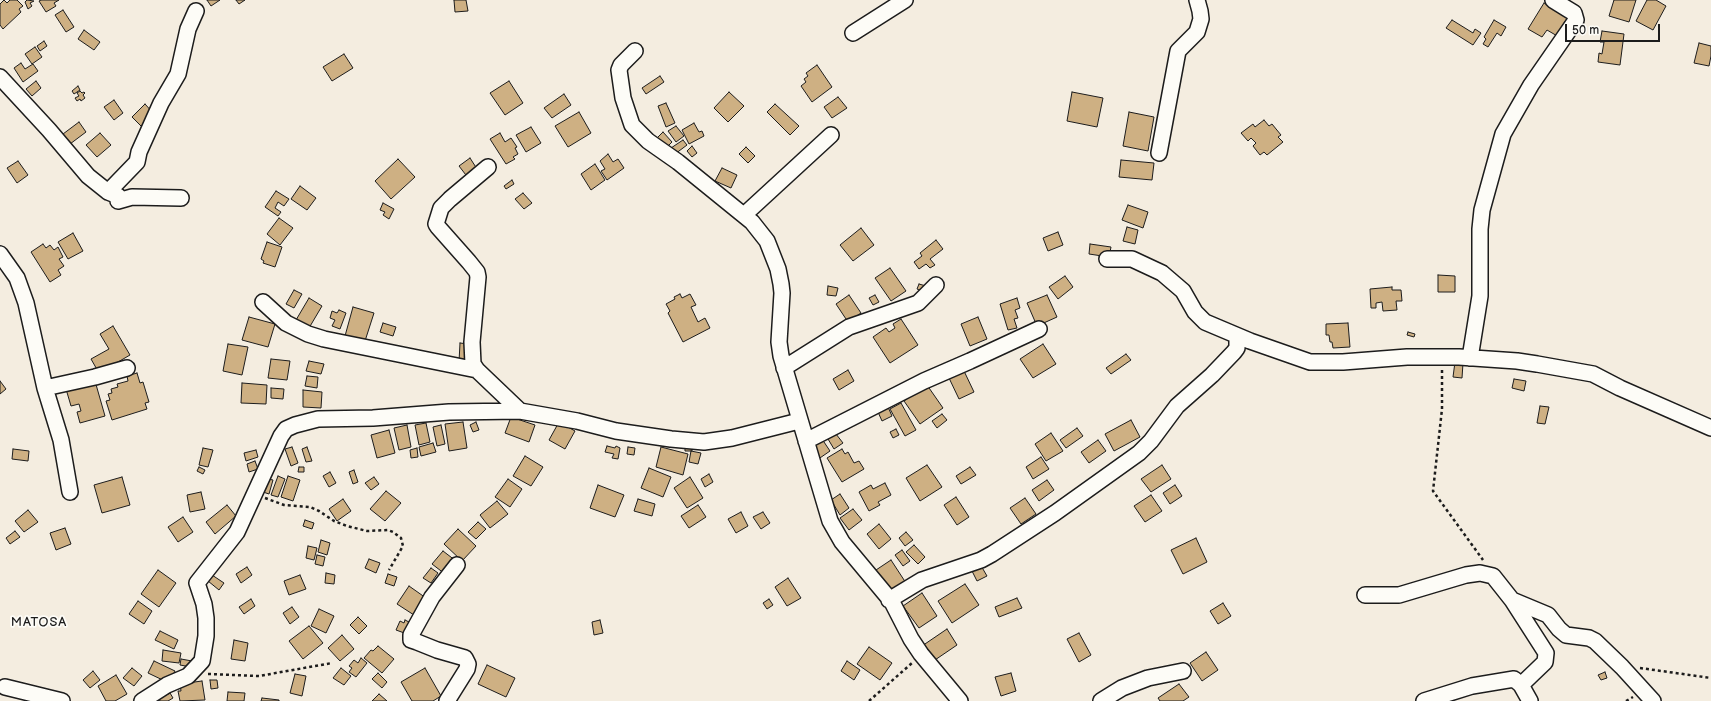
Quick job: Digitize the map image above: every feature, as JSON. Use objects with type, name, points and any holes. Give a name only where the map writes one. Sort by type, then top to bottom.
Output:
[{"type":"street","points":[[853,33],[905,0]]},
{"type":"street","points":[[1159,153],[1178,52],[1197,32],[1201,19],[1197,0]]},
{"type":"street","points":[[1470,358],[1480,296],[1480,229],[1482,210],[1503,134],[1531,85],[1576,20],[1574,13],[1553,0]]},
{"type":"street","points":[[108,192],[137,162],[139,152],[161,103],[178,74],[188,29],[196,10]]},
{"type":"street","points":[[635,51],[621,65],[619,70],[623,98],[634,127],[648,140],[744,215],[757,227],[767,241],[778,269],[782,293],[779,342],[784,368],[827,512],[835,530],[842,542],[889,600],[910,639],[960,701]]},
{"type":"street","points":[[0,77],[49,130],[88,176],[108,192],[118,196],[118,201],[132,198],[181,198]]},
{"type":"street","points":[[744,215],[831,135]]},
{"type":"street","points":[[488,167],[441,208],[436,224],[477,272],[478,277],[472,342],[473,364],[477,370],[520,411]]},
{"type":"street","points":[[0,254],[16,278],[26,303],[45,388],[61,440],[70,492]]},
{"type":"street","points":[[1107,259],[1132,259],[1162,272],[1183,291],[1195,312],[1203,320],[1237,336],[1310,362],[1407,357],[1443,357],[1517,361],[1593,374],[1620,388],[1711,428]]},
{"type":"street","points":[[784,368],[849,327],[918,303],[936,285]]},
{"type":"street","points":[[263,302],[286,323],[308,334],[324,339],[477,370]]},
{"type":"street","points":[[806,441],[924,381],[1039,329]]},
{"type":"street","points":[[889,600],[926,578],[981,560],[992,554],[1055,513],[1139,453],[1151,441],[1177,406],[1212,375],[1236,349],[1237,336]]},
{"type":"street","points":[[45,388],[127,368]]},
{"type":"street","points":[[142,701],[167,685],[191,673],[202,661],[206,636],[205,611],[198,583],[237,532],[283,432],[299,423],[318,420],[373,418],[449,412],[520,411],[576,421],[616,431],[695,442],[732,438],[799,421]]},
{"type":"street","points":[[447,701],[467,669],[468,664],[465,658],[437,650],[411,640],[411,635],[432,597],[457,566]]},
{"type":"street","points":[[1364,595],[1399,595],[1466,575],[1480,573],[1486,573],[1496,578],[1541,643],[1546,657],[1545,662],[1521,685]]},
{"type":"street","points":[[1512,600],[1548,615],[1566,635],[1589,638],[1595,641],[1654,701]]},
{"type":"street","points":[[1102,701],[1122,688],[1148,678],[1183,671]]},
{"type":"street","points":[[1424,701],[1472,686],[1508,679],[1514,679],[1521,685],[1530,701]]},
{"type":"street","points":[[5,688],[62,701]]},
{"type":"path","points":[[1443,357],[1442,409],[1433,491],[1484,561]]},
{"type":"path","points":[[254,494],[284,505],[310,507],[319,510],[334,521],[347,526],[367,531],[388,530],[393,532],[402,538],[403,546],[389,570]]},
{"type":"path","points":[[869,701],[921,654]]},
{"type":"path","points":[[191,673],[259,676],[332,663]]},
{"type":"path","points":[[1622,667],[1647,668],[1711,678]]},
{"type":"building","points":[[4,0],[7,3],[10,0],[17,0],[23,6],[19,9],[21,12],[3,29],[0,25],[0,4]]},
{"type":"building","points":[[27,0],[34,1],[30,3],[32,6],[28,9],[25,2]]},
{"type":"building","points":[[59,0],[54,3],[56,6],[46,12],[39,1]]},
{"type":"building","points":[[207,0],[220,0],[211,6]]},
{"type":"building","points":[[236,0],[245,0],[239,4]]},
{"type":"building","points":[[454,0],[466,0],[468,11],[455,12]]},
{"type":"building","points":[[1614,0],[1636,0],[1629,22],[1609,16]]},
{"type":"building","points":[[1647,0],[1656,0],[1666,6],[1653,30],[1636,21]]},
{"type":"building","points":[[1544,3],[1568,17],[1564,23],[1567,25],[1559,37],[1547,30],[1542,37],[1528,29]]},
{"type":"building","points":[[63,10],[74,27],[66,32],[55,15]]},
{"type":"building","points":[[1452,20],[1473,33],[1475,29],[1481,33],[1473,45],[1446,28]]},
{"type":"building","points":[[1494,20],[1506,27],[1501,36],[1497,33],[1488,47],[1483,44],[1486,39],[1484,37]]},
{"type":"building","points":[[84,30],[100,42],[94,50],[78,39]]},
{"type":"building","points":[[1602,31],[1624,34],[1620,65],[1598,62],[1599,53],[1602,54],[1604,42],[1600,42]]},
{"type":"building","points":[[44,41],[47,46],[40,51],[37,46]]},
{"type":"building","points":[[1699,43],[1711,46],[1709,66],[1694,63]]},
{"type":"building","points":[[35,47],[42,57],[32,64],[25,54]]},
{"type":"building","points":[[344,54],[353,68],[332,81],[323,67]]},
{"type":"building","points":[[21,63],[25,69],[33,64],[38,71],[23,82],[14,68]]},
{"type":"building","points":[[817,65],[832,87],[812,102],[801,86],[806,82],[804,79],[808,76],[806,73]]},
{"type":"building","points":[[660,76],[664,82],[646,94],[642,88]]},
{"type":"building","points":[[36,81],[41,88],[32,96],[26,89]]},
{"type":"building","points":[[509,81],[523,103],[505,115],[490,93]]},
{"type":"building","points":[[78,86],[80,90],[74,94],[72,91]]},
{"type":"building","points":[[80,91],[85,93],[83,95],[85,98],[81,101],[80,99],[77,101],[75,98],[79,96],[77,93]]},
{"type":"building","points":[[729,92],[744,106],[728,122],[714,108]]},
{"type":"building","points":[[1072,92],[1103,98],[1097,127],[1067,121]]},
{"type":"building","points":[[564,94],[571,105],[552,118],[544,108]]},
{"type":"building","points":[[838,97],[847,108],[832,118],[824,107]]},
{"type":"building","points":[[114,100],[123,113],[114,120],[104,107]]},
{"type":"building","points":[[666,103],[675,123],[666,127],[658,106]]},
{"type":"building","points":[[145,104],[154,114],[141,126],[132,117]]},
{"type":"building","points":[[775,104],[799,126],[790,135],[767,112]]},
{"type":"building","points":[[579,112],[591,133],[568,147],[555,126]]},
{"type":"building","points":[[1129,112],[1154,117],[1148,151],[1123,146]]},
{"type":"building","points":[[1264,120],[1269,126],[1272,124],[1281,135],[1278,137],[1283,142],[1267,155],[1264,152],[1260,155],[1253,146],[1256,143],[1251,138],[1248,141],[1241,133],[1253,124],[1255,127]]},
{"type":"building","points":[[79,122],[86,132],[70,144],[63,134]]},
{"type":"building","points":[[694,123],[699,132],[702,131],[704,136],[689,144],[682,130]]},
{"type":"building","points":[[676,126],[684,136],[676,142],[668,131]]},
{"type":"building","points":[[531,127],[541,143],[526,152],[516,135]]},
{"type":"building","points":[[663,132],[672,142],[666,148],[656,139]]},
{"type":"building","points":[[100,133],[111,145],[97,157],[86,145]]},
{"type":"building","points":[[500,133],[505,142],[511,138],[517,147],[515,148],[518,154],[513,157],[515,159],[506,164],[490,139]]},
{"type":"building","points":[[683,140],[687,145],[675,154],[671,148]]},
{"type":"building","points":[[692,146],[697,153],[692,157],[687,151]]},
{"type":"building","points":[[746,147],[755,156],[748,163],[739,154]]},
{"type":"building","points":[[608,154],[613,162],[618,159],[624,168],[607,180],[601,171],[605,169],[600,161]]},
{"type":"building","points":[[470,158],[479,172],[469,179],[459,166]]},
{"type":"building","points":[[398,159],[415,177],[391,199],[375,181]]},
{"type":"building","points":[[1121,160],[1154,163],[1152,180],[1119,177]]},
{"type":"building","points":[[18,161],[28,175],[17,183],[7,168]]},
{"type":"building","points":[[595,164],[605,180],[591,190],[581,174]]},
{"type":"building","points":[[722,168],[737,175],[731,188],[715,181]]},
{"type":"building","points":[[512,180],[514,184],[506,189],[504,186]]},
{"type":"building","points":[[300,186],[316,198],[307,210],[291,199]]},
{"type":"building","points":[[276,191],[289,199],[284,206],[278,202],[275,208],[281,212],[278,216],[265,207]]},
{"type":"building","points":[[523,193],[532,203],[524,209],[515,199]]},
{"type":"building","points":[[383,203],[394,209],[389,219],[383,215],[385,212],[380,210]]},
{"type":"building","points":[[1128,205],[1148,212],[1143,228],[1122,220]]},
{"type":"building","points":[[279,218],[293,228],[280,245],[267,234]]},
{"type":"building","points":[[1127,227],[1138,230],[1135,244],[1123,241]]},
{"type":"building","points":[[861,228],[874,245],[853,261],[840,245]]},
{"type":"building","points":[[1058,232],[1063,245],[1048,251],[1043,238]]},
{"type":"building","points":[[73,233],[83,251],[68,259],[58,242]]},
{"type":"building","points":[[936,240],[943,249],[930,259],[935,265],[930,268],[926,264],[919,269],[914,262],[922,256],[920,253]]},
{"type":"building","points":[[267,242],[282,247],[275,267],[263,263],[264,261],[261,259]]},
{"type":"building","points":[[43,244],[46,248],[50,245],[54,250],[58,247],[63,257],[59,259],[64,266],[58,270],[61,275],[50,282],[31,252]]},
{"type":"building","points":[[1090,244],[1111,247],[1109,257],[1089,254]]},
{"type":"building","points":[[890,268],[906,291],[891,301],[875,278]]},
{"type":"building","points":[[1438,275],[1455,276],[1455,292],[1438,292]]},
{"type":"building","points":[[1065,276],[1073,287],[1058,299],[1049,287]]},
{"type":"building","points":[[919,284],[926,286],[924,292],[917,289]]},
{"type":"building","points":[[828,286],[838,288],[836,296],[827,295]]},
{"type":"building","points":[[1392,287],[1392,290],[1401,290],[1402,301],[1396,301],[1397,310],[1383,311],[1382,302],[1376,303],[1376,308],[1371,308],[1370,289]]},
{"type":"building","points":[[294,290],[302,294],[294,308],[286,304]]},
{"type":"building","points":[[680,294],[682,298],[690,294],[696,305],[691,307],[698,322],[705,318],[710,328],[683,342],[668,313],[670,311],[666,304]]},
{"type":"building","points":[[849,295],[861,313],[848,322],[836,304]]},
{"type":"building","points":[[875,295],[879,302],[873,305],[869,298]]},
{"type":"building","points":[[1047,295],[1057,317],[1037,326],[1027,303]]},
{"type":"building","points":[[309,298],[322,306],[309,328],[296,320]]},
{"type":"building","points":[[1017,298],[1020,308],[1015,310],[1018,318],[1014,319],[1017,328],[1008,330],[1000,304]]},
{"type":"building","points":[[353,307],[374,313],[365,341],[345,336]]},
{"type":"building","points":[[339,310],[346,313],[340,329],[332,326],[335,320],[330,318],[332,311],[337,313]]},
{"type":"building","points":[[249,317],[275,324],[268,347],[242,340]]},
{"type":"building","points":[[978,317],[987,339],[970,346],[961,324]]},
{"type":"building","points":[[901,319],[918,345],[890,363],[873,337],[886,328],[889,332],[895,328],[893,324]]},
{"type":"building","points":[[383,323],[396,327],[393,336],[380,332]]},
{"type":"building","points":[[1348,323],[1350,347],[1333,348],[1329,335],[1326,335],[1326,324]]},
{"type":"building","points":[[113,326],[130,355],[99,373],[91,359],[109,349],[100,334]]},
{"type":"building","points":[[1408,332],[1415,334],[1414,337],[1407,335]]},
{"type":"building","points":[[460,343],[468,344],[466,363],[459,362]]},
{"type":"building","points":[[228,344],[248,347],[242,375],[223,371]]},
{"type":"building","points":[[1043,344],[1056,364],[1033,378],[1020,359]]},
{"type":"building","points":[[1126,354],[1131,360],[1111,374],[1106,368]]},
{"type":"building","points":[[271,359],[290,361],[287,380],[268,378]]},
{"type":"building","points":[[309,361],[324,364],[321,374],[306,371]]},
{"type":"building","points":[[1455,362],[1463,363],[1462,378],[1453,377]]},
{"type":"building","points":[[848,370],[854,381],[839,390],[833,379]]},
{"type":"building","points":[[964,371],[974,392],[959,399],[949,378]]},
{"type":"building","points":[[137,373],[140,383],[143,382],[149,402],[145,403],[147,409],[112,420],[106,401],[110,400],[108,394],[112,393],[111,389],[118,387],[117,384],[128,381],[127,376]]},
{"type":"building","points":[[307,376],[318,377],[317,388],[305,386]]},
{"type":"building","points":[[1514,379],[1526,381],[1524,391],[1512,388]]},
{"type":"building","points":[[0,381],[6,389],[0,394]]},
{"type":"building","points":[[95,381],[105,416],[80,423],[77,412],[81,411],[79,404],[71,406],[66,389]]},
{"type":"building","points":[[242,383],[267,385],[266,404],[241,403]]},
{"type":"building","points":[[927,385],[943,408],[920,424],[904,401]]},
{"type":"building","points":[[271,388],[284,389],[283,399],[271,398]]},
{"type":"building","points":[[303,390],[322,392],[321,408],[303,407]]},
{"type":"building","points":[[901,403],[916,430],[905,436],[890,409]]},
{"type":"building","points":[[1540,406],[1549,407],[1545,424],[1537,423]]},
{"type":"building","points":[[888,407],[892,416],[882,421],[878,412]]},
{"type":"building","points":[[942,414],[947,420],[937,428],[932,421]]},
{"type":"building","points":[[511,417],[535,425],[529,442],[505,433]]},
{"type":"building","points":[[1131,420],[1140,437],[1114,451],[1105,434]]},
{"type":"building","points":[[463,422],[467,448],[449,451],[445,424]]},
{"type":"building","points":[[476,422],[479,430],[473,432],[470,425]]},
{"type":"building","points":[[559,422],[575,431],[565,449],[549,440]]},
{"type":"building","points":[[426,423],[430,442],[419,445],[415,425]]},
{"type":"building","points":[[407,425],[411,447],[399,450],[394,428]]},
{"type":"building","points":[[441,425],[445,444],[437,446],[433,427]]},
{"type":"building","points":[[1077,428],[1083,436],[1066,448],[1060,440]]},
{"type":"building","points":[[896,429],[899,435],[893,438],[890,432]]},
{"type":"building","points":[[389,430],[395,453],[377,458],[371,435]]},
{"type":"building","points":[[1051,433],[1063,451],[1046,461],[1035,444]]},
{"type":"building","points":[[836,434],[843,443],[834,449],[828,439]]},
{"type":"building","points":[[822,439],[830,451],[817,460],[809,448]]},
{"type":"building","points":[[1098,440],[1106,451],[1089,463],[1081,452]]},
{"type":"building","points":[[433,443],[436,452],[421,456],[419,447]]},
{"type":"building","points":[[607,446],[615,448],[616,446],[620,448],[618,459],[612,458],[614,454],[605,452]]},
{"type":"building","points":[[292,447],[298,463],[291,466],[285,449]]},
{"type":"building","points":[[307,447],[312,461],[306,462],[302,449]]},
{"type":"building","points":[[628,447],[635,448],[634,455],[627,454]]},
{"type":"building","points":[[661,447],[688,454],[683,475],[656,467]]},
{"type":"building","points":[[203,448],[213,450],[208,467],[199,465]]},
{"type":"building","points":[[417,448],[418,457],[411,458],[410,450]]},
{"type":"building","points":[[685,448],[692,448],[692,451],[685,451]]},
{"type":"building","points":[[13,449],[29,451],[28,461],[12,459]]},
{"type":"building","points":[[842,449],[845,454],[848,452],[854,463],[859,461],[864,469],[842,482],[827,458]]},
{"type":"building","points":[[256,450],[258,457],[246,461],[244,453]]},
{"type":"building","points":[[691,451],[701,453],[698,464],[689,462]]},
{"type":"building","points":[[525,456],[543,467],[531,486],[513,476]]},
{"type":"building","points":[[1041,457],[1049,469],[1033,479],[1026,467]]},
{"type":"building","points":[[255,461],[258,469],[249,472],[247,464]]},
{"type":"building","points":[[927,465],[942,487],[920,501],[906,478]]},
{"type":"building","points":[[1162,465],[1171,479],[1151,492],[1141,479]]},
{"type":"building","points":[[199,467],[205,470],[203,474],[197,471]]},
{"type":"building","points":[[299,467],[304,467],[304,472],[298,472]]},
{"type":"building","points":[[970,467],[976,475],[961,484],[956,476]]},
{"type":"building","points":[[649,468],[671,477],[663,497],[641,488]]},
{"type":"building","points":[[354,470],[358,482],[353,484],[349,472]]},
{"type":"building","points":[[330,472],[336,483],[329,487],[323,476]]},
{"type":"building","points":[[709,474],[713,482],[705,487],[701,479]]},
{"type":"building","points":[[278,476],[285,479],[278,497],[271,495]]},
{"type":"building","points":[[288,476],[300,480],[293,501],[281,497]]},
{"type":"building","points":[[122,477],[130,505],[102,513],[94,485]]},
{"type":"building","points":[[374,477],[379,484],[371,490],[365,483]]},
{"type":"building","points":[[690,477],[703,498],[687,508],[674,488]]},
{"type":"building","points":[[264,478],[273,480],[269,494],[260,491]]},
{"type":"building","points":[[508,479],[522,489],[510,507],[495,497]]},
{"type":"building","points":[[1047,480],[1054,490],[1039,501],[1032,490]]},
{"type":"building","points":[[885,483],[891,495],[878,502],[880,505],[869,511],[859,492],[871,485],[873,489]]},
{"type":"building","points":[[598,485],[624,495],[615,517],[590,508]]},
{"type":"building","points":[[1175,485],[1182,496],[1170,504],[1163,493]]},
{"type":"building","points":[[386,491],[401,503],[385,521],[370,509]]},
{"type":"building","points":[[201,492],[205,509],[190,512],[187,495]]},
{"type":"building","points":[[840,494],[849,508],[840,515],[831,500]]},
{"type":"building","points":[[1151,495],[1162,511],[1145,522],[1134,506]]},
{"type":"building","points":[[956,497],[969,517],[957,525],[944,505]]},
{"type":"building","points":[[1025,498],[1036,514],[1021,524],[1010,508]]},
{"type":"building","points":[[343,499],[351,511],[337,521],[329,509]]},
{"type":"building","points":[[638,499],[655,504],[652,516],[634,511]]},
{"type":"building","points":[[497,501],[508,514],[490,528],[480,515]]},
{"type":"building","points":[[227,505],[236,516],[215,534],[206,522]]},
{"type":"building","points":[[698,505],[706,517],[689,528],[681,516]]},
{"type":"building","points":[[853,509],[862,520],[849,530],[840,518]]},
{"type":"building","points":[[28,510],[38,522],[24,532],[15,521]]},
{"type":"building","points":[[741,512],[748,526],[736,533],[728,519]]},
{"type":"building","points":[[763,512],[770,523],[761,529],[753,517]]},
{"type":"building","points":[[183,517],[193,532],[178,542],[168,527]]},
{"type":"building","points":[[305,520],[314,523],[312,529],[303,526]]},
{"type":"building","points":[[478,522],[486,529],[476,539],[468,532]]},
{"type":"building","points":[[879,524],[891,539],[879,549],[867,534]]},
{"type":"building","points":[[65,528],[71,544],[56,550],[50,533]]},
{"type":"building","points":[[458,529],[476,546],[462,561],[444,544]]},
{"type":"building","points":[[15,531],[20,537],[10,544],[6,538]]},
{"type":"building","points":[[906,532],[913,540],[905,546],[899,538]]},
{"type":"building","points":[[1196,538],[1207,562],[1183,574],[1171,550]]},
{"type":"building","points":[[321,540],[330,543],[327,555],[318,552]]},
{"type":"building","points":[[914,545],[925,557],[918,564],[906,552]]},
{"type":"building","points":[[308,546],[317,548],[314,560],[306,558]]},
{"type":"building","points":[[902,550],[910,561],[903,566],[895,555]]},
{"type":"building","points":[[443,551],[456,561],[445,574],[432,564]]},
{"type":"building","points":[[317,555],[325,557],[323,566],[315,564]]},
{"type":"building","points":[[369,559],[380,563],[376,573],[365,568]]},
{"type":"building","points":[[891,560],[906,583],[888,595],[873,572]]},
{"type":"building","points":[[980,564],[987,576],[977,581],[971,569]]},
{"type":"building","points":[[247,567],[252,575],[241,583],[236,574]]},
{"type":"building","points":[[431,568],[438,573],[431,583],[423,578]]},
{"type":"building","points":[[158,570],[176,583],[159,607],[141,594]]},
{"type":"building","points":[[326,573],[335,575],[334,584],[325,583]]},
{"type":"building","points":[[388,574],[397,577],[394,586],[385,583]]},
{"type":"building","points":[[212,575],[224,583],[219,590],[208,581]]},
{"type":"building","points":[[300,575],[306,589],[289,595],[284,581]]},
{"type":"building","points":[[788,578],[801,598],[787,606],[775,587]]},
{"type":"building","points":[[965,584],[979,605],[952,623],[938,601]]},
{"type":"building","points":[[409,586],[426,598],[414,615],[397,604]]},
{"type":"building","points":[[922,593],[937,616],[919,628],[903,606]]},
{"type":"building","points":[[1017,598],[1022,608],[999,617],[995,607]]},
{"type":"building","points":[[251,599],[255,606],[244,614],[239,607]]},
{"type":"building","points":[[769,599],[773,605],[767,609],[763,603]]},
{"type":"building","points":[[138,601],[152,611],[144,624],[129,614]]},
{"type":"building","points":[[1223,603],[1231,616],[1218,624],[1210,611]]},
{"type":"building","points":[[292,607],[299,617],[290,624],[283,613]]},
{"type":"building","points":[[319,609],[334,616],[326,633],[311,626]]},
{"type":"building","points":[[358,617],[367,626],[359,634],[350,625]]},
{"type":"building","points":[[405,620],[411,623],[407,634],[396,630],[400,621],[404,623]]},
{"type":"building","points":[[600,620],[603,633],[594,635],[592,622]]},
{"type":"building","points":[[309,626],[323,643],[303,659],[289,641]]},
{"type":"building","points":[[947,629],[957,645],[932,662],[922,646]]},
{"type":"building","points":[[160,631],[178,640],[174,649],[155,640]]},
{"type":"building","points":[[1079,633],[1091,655],[1079,662],[1067,639]]},
{"type":"building","points":[[342,635],[354,649],[340,661],[328,648]]},
{"type":"building","points":[[234,640],[248,643],[245,661],[231,659]]},
{"type":"building","points":[[378,646],[394,659],[382,673],[364,658],[371,650],[373,651]]},
{"type":"building","points":[[869,647],[892,663],[880,680],[857,664]]},
{"type":"building","points":[[163,650],[181,653],[179,663],[162,661]]},
{"type":"building","points":[[1206,652],[1218,670],[1202,681],[1190,663]]},
{"type":"building","points":[[361,658],[367,663],[356,677],[349,672],[352,668],[349,666],[354,660],[358,663]]},
{"type":"building","points":[[181,659],[192,661],[191,667],[180,665]]},
{"type":"building","points":[[154,661],[175,671],[169,683],[148,673]]},
{"type":"building","points":[[847,661],[860,670],[854,680],[841,671]]},
{"type":"building","points":[[487,665],[515,678],[506,697],[478,684]]},
{"type":"building","points":[[132,668],[142,676],[134,686],[123,678]]},
{"type":"building","points":[[341,668],[351,676],[344,685],[333,678]]},
{"type":"building","points":[[425,668],[441,696],[433,701],[412,701],[401,682]]},
{"type":"building","points":[[93,671],[100,680],[90,688],[83,680]]},
{"type":"building","points":[[1605,672],[1607,678],[1601,680],[1598,675]]},
{"type":"building","points":[[378,673],[387,682],[382,688],[372,679]]},
{"type":"building","points":[[1011,673],[1016,691],[1001,696],[995,677]]},
{"type":"building","points":[[295,674],[306,676],[302,696],[290,693]]},
{"type":"building","points":[[116,675],[127,694],[115,701],[106,701],[98,686]]},
{"type":"building","points":[[210,680],[217,680],[218,688],[211,689]]},
{"type":"building","points":[[202,681],[205,700],[180,701],[178,691],[181,691],[180,684]]},
{"type":"building","points":[[1179,684],[1189,697],[1183,701],[1160,701],[1158,698]]},
{"type":"building","points":[[228,692],[245,693],[244,701],[227,701]]},
{"type":"building","points":[[170,693],[173,698],[168,701],[160,701],[159,699]]},
{"type":"building","points":[[379,694],[387,701],[372,701]]},
{"type":"building","points":[[262,698],[279,700],[279,701],[261,701]]},
{"type":"district","name":"MATOSA","points":[[39,623]]}]
